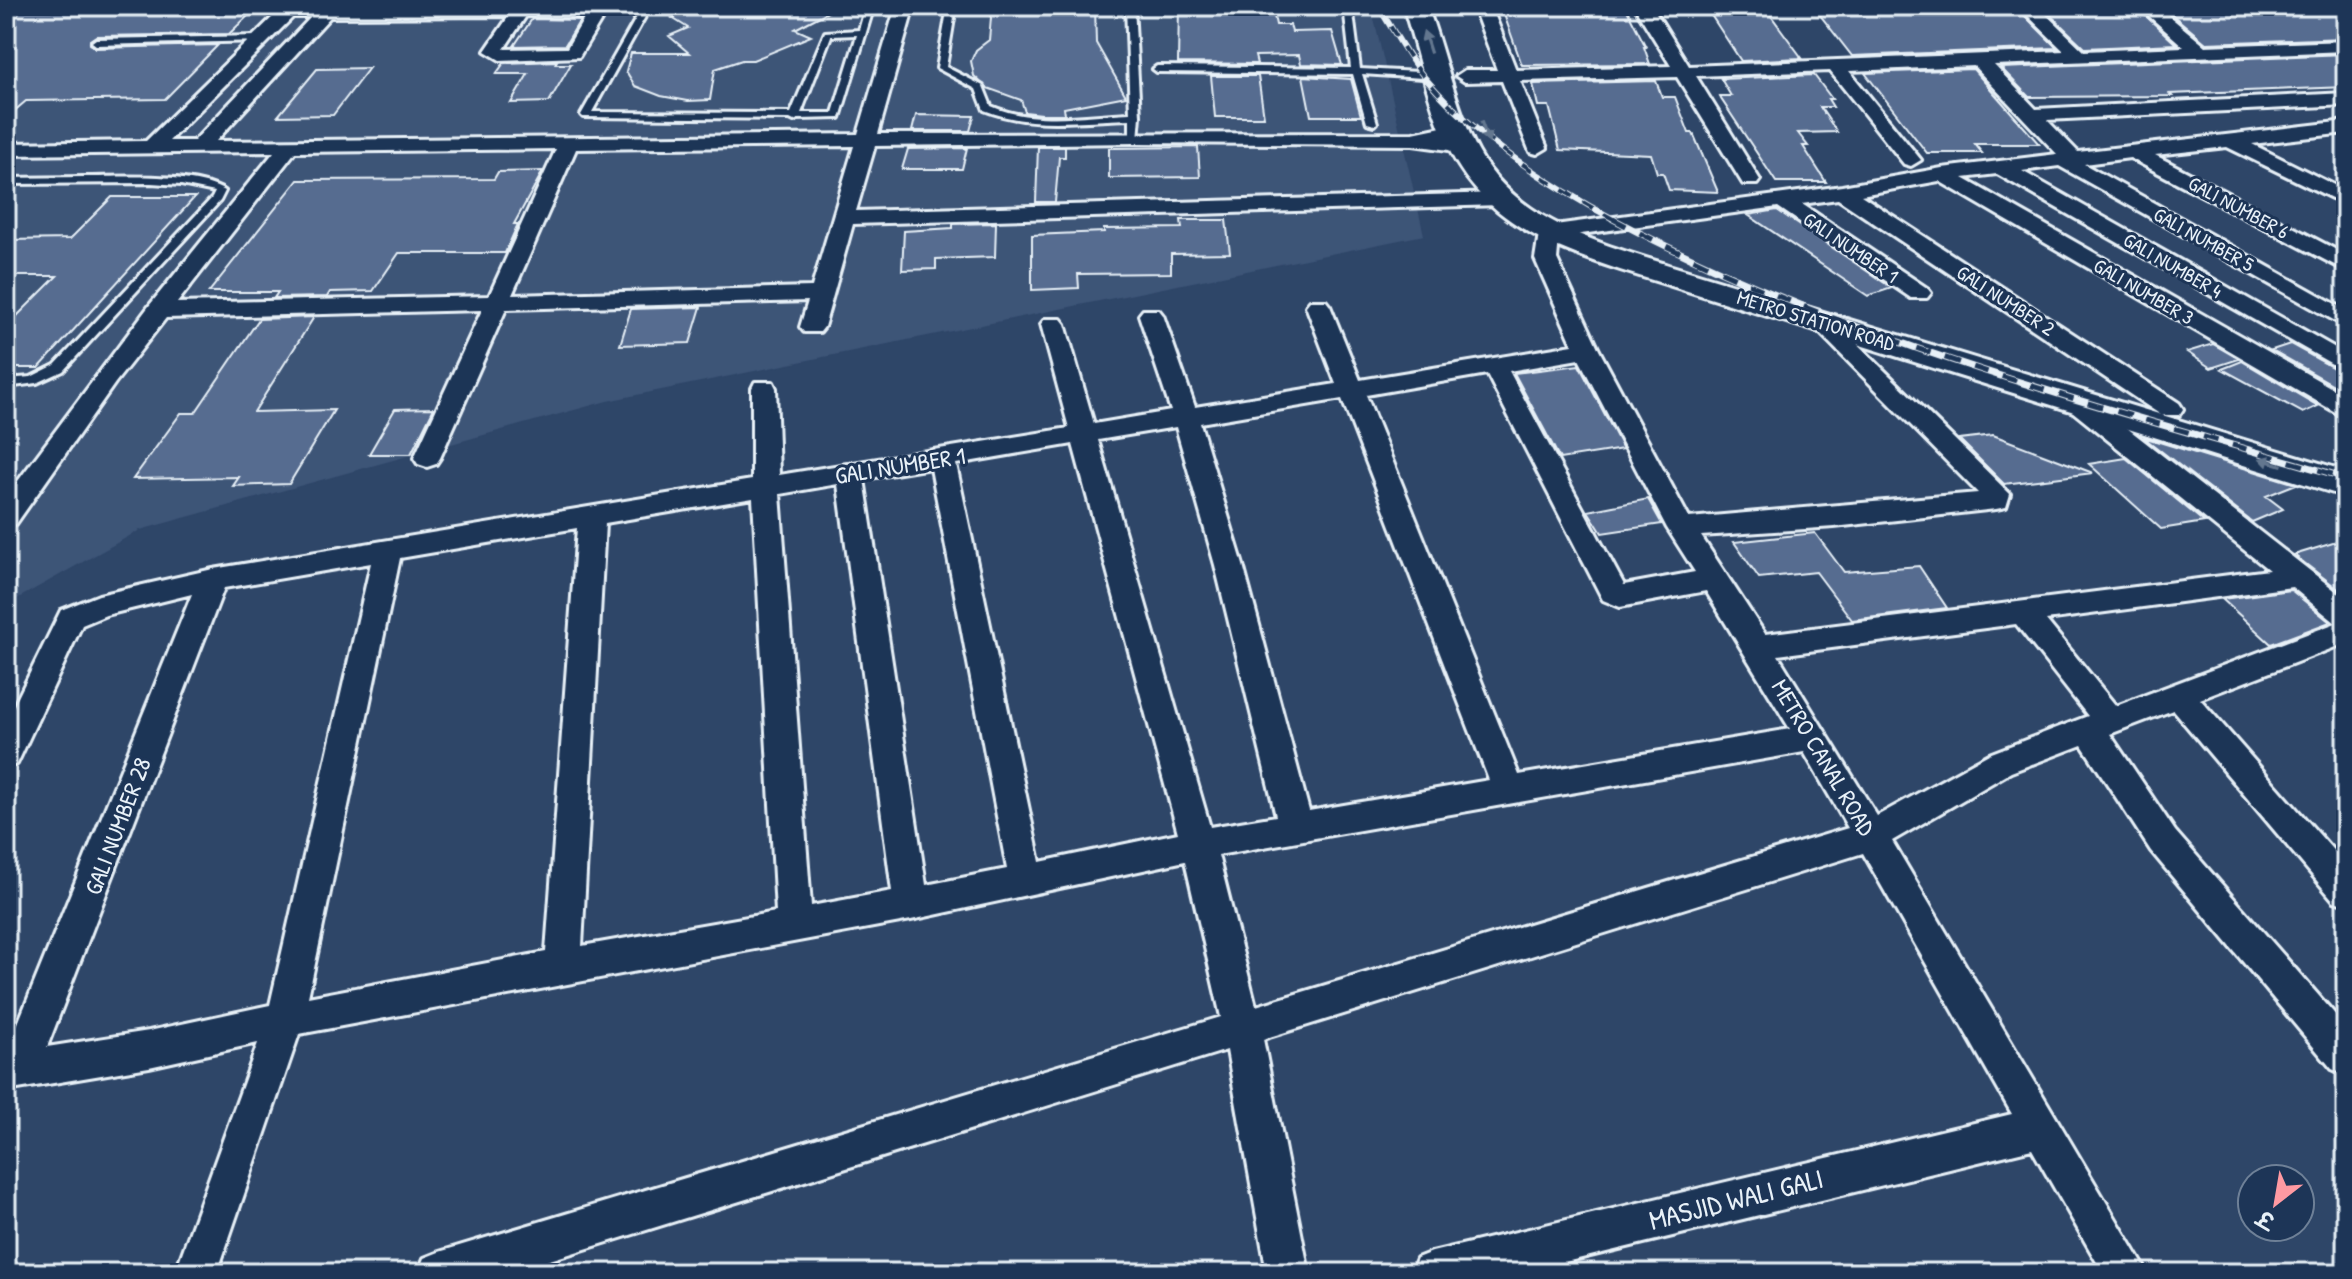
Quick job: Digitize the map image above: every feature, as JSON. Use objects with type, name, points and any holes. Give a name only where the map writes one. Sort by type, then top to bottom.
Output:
[{"type":"street","points":[[812,327],[863,140],[905,6]]},
{"type":"street","name":"METRO STATION ROAD","points":[[1415,6],[1452,76]]},
{"type":"street","name":"METRO STATION ROAD","points":[[1440,6],[1452,76],[1484,182],[1500,199],[1561,230],[1593,236],[2170,409],[2346,456]]},
{"type":"street","points":[[1482,6],[1537,148]]},
{"type":"street","points":[[1643,6],[1750,180]]},
{"type":"street","points":[[2027,6],[2079,56]]},
{"type":"street","points":[[2147,6],[2200,51]]},
{"type":"street","points":[[152,147],[291,9],[328,9],[521,11],[597,12],[573,53],[496,54],[494,51],[521,11]]},
{"type":"street","points":[[199,147],[328,9]]},
{"type":"street","points":[[1452,76],[1682,72],[2346,46]]},
{"type":"street","name":"GALI NUMBER 5","points":[[1979,60],[2032,115],[2067,158],[2346,320]]},
{"type":"street","points":[[1835,66],[1911,160]]},
{"type":"street","points":[[2032,115],[2346,99]]},
{"type":"street","points":[[6,149],[1135,137],[1413,139],[1470,129]]},
{"type":"street","name":"METRO STATION ROAD","points":[[1470,129],[1515,188],[1582,248],[2081,405],[2346,484]]},
{"type":"street","points":[[1561,230],[2067,158],[2227,139],[2340,131]]},
{"type":"street","points":[[2227,139],[2346,199]]},
{"type":"street","points":[[427,458],[569,143]]},
{"type":"street","points":[[6,517],[157,311],[289,146]]},
{"type":"street","name":"GALI NUMBER 6","points":[[2132,151],[2346,264]]},
{"type":"street","name":"GALI NUMBER 4","points":[[2000,167],[2346,364]]},
{"type":"street","name":"GALI NUMBER 3","points":[[1942,174],[2346,407]]},
{"type":"street","name":"GALI NUMBER 2","points":[[1842,192],[2170,409]]},
{"type":"street","points":[[844,218],[1500,199]]},
{"type":"street","name":"GALI NUMBER 1","points":[[1782,200],[1919,293]]},
{"type":"street","name":"METRO CANAL ROAD","points":[[1561,230],[1546,259],[1587,350],[1681,528],[1757,646],[1871,836],[2127,1273]]},
{"type":"street","points":[[157,311],[822,294]]},
{"type":"street","points":[[1318,306],[1509,790]]},
{"type":"street","points":[[1151,315],[1186,417],[1229,565],[1296,827]]},
{"type":"street","points":[[1681,528],[1834,517],[1996,500],[1996,494],[1821,321]]},
{"type":"street","points":[[1053,324],[1198,844],[1242,1027],[1288,1273]]},
{"type":"street","name":"GALI NUMBER 1","points":[[6,755],[71,618],[99,606],[213,579],[1587,350]]},
{"type":"street","points":[[1494,365],[1613,592],[1620,596],[1714,579]]},
{"type":"street","points":[[764,388],[766,487],[795,925]]},
{"type":"street","points":[[2081,405],[2346,615]]},
{"type":"street","points":[[942,458],[1027,881]]},
{"type":"street","points":[[850,473],[911,904]]},
{"type":"street","points":[[563,966],[592,516]]},
{"type":"street","points":[[196,1273],[285,1019],[388,550]]},
{"type":"street","points":[[1757,646],[2300,576]]},
{"type":"street","name":"GALI NUMBER 28","points":[[12,1071],[213,579]]},
{"type":"street","points":[[2023,612],[2100,725],[2163,841],[2346,1056]]},
{"type":"street","points":[[439,1273],[1871,836],[2000,763],[2346,631]]},
{"type":"street","points":[[2179,696],[2346,890]]},
{"type":"street","points":[[12,1071],[149,1049],[285,1019],[563,966],[911,904],[1198,844],[1811,738]]},
{"type":"street","name":"MASJID WALI GALI","points":[[1432,1273],[2040,1127]]},
{"type":"lane","points":[[133,8],[239,6]]},
{"type":"lane","points":[[647,6],[586,115],[837,116],[870,6]]},
{"type":"lane","points":[[952,6],[941,68],[980,88],[987,108],[997,113],[1027,118],[1135,116]]},
{"type":"lane","points":[[1130,6],[1135,137]]},
{"type":"lane","points":[[1348,6],[1356,71],[1372,123]]},
{"type":"lane","points":[[794,118],[828,34],[862,32]]},
{"type":"lane","points":[[96,42],[260,39]]},
{"type":"lane","points":[[1157,69],[1356,71],[1452,76]]},
{"type":"lane","points":[[6,181],[155,181],[199,184],[220,191],[217,199],[59,368],[33,380],[6,383]]},
{"type":"shaded area","points":[[6,6],[1371,6],[1424,235],[607,401],[140,530],[6,605]]},
{"type":"building","points":[[702,6],[839,6],[795,29],[811,36],[753,60],[742,60],[715,69],[710,100],[688,101],[661,96],[635,86],[626,71],[631,53],[689,53],[669,36],[688,28],[672,18]]},
{"type":"building","points":[[992,6],[1095,6],[1096,43],[1126,96],[1064,108],[1065,114],[1042,114],[1025,112],[1021,100],[987,88],[974,76],[971,61],[976,50],[989,40]]},
{"type":"building","points":[[1179,6],[1272,6],[1276,25],[1290,25],[1292,32],[1332,31],[1342,65],[1301,64],[1299,55],[1255,56],[1257,64],[1178,63]]},
{"type":"building","points":[[1501,6],[1625,6],[1646,47],[1650,64],[1522,65]]},
{"type":"building","points":[[1813,6],[2015,6],[2057,48],[1852,56]]},
{"type":"building","points":[[2041,6],[2135,6],[2176,44],[2085,48]]},
{"type":"building","points":[[2162,6],[2346,6],[2346,38],[2206,43]]},
{"type":"building","points":[[126,9],[124,11],[133,13],[253,11],[229,34],[96,36],[90,40],[96,48],[218,45],[165,99],[26,101],[6,118],[6,11]]},
{"type":"building","points":[[1707,9],[1766,9],[1802,58],[1741,61]]},
{"type":"building","points":[[532,19],[580,20],[565,45],[514,46]]},
{"type":"building","points":[[2346,54],[2346,87],[2170,94],[2172,96],[2029,97],[2001,68]]},
{"type":"building","points":[[557,61],[555,64],[571,64],[549,102],[511,103],[528,74],[496,74],[504,63]]},
{"type":"building","points":[[369,68],[333,115],[278,116],[317,69]]},
{"type":"building","points":[[1973,69],[2039,144],[1975,144],[1982,153],[1927,153],[1865,73]]},
{"type":"building","points":[[1814,75],[1832,99],[1828,99],[1833,107],[1820,107],[1837,132],[1798,133],[1826,182],[1776,182],[1721,99],[1720,96],[1731,96],[1721,79]]},
{"type":"building","points":[[1211,76],[1258,76],[1264,117],[1215,117]]},
{"type":"building","points":[[1303,76],[1351,79],[1361,116],[1311,116]]},
{"type":"building","points":[[1656,81],[1662,97],[1675,97],[1718,192],[1669,190],[1663,173],[1657,173],[1651,154],[1560,150],[1549,106],[1538,106],[1533,84]]},
{"type":"building","points":[[916,115],[974,116],[970,131],[912,131]]},
{"type":"building","points":[[1038,147],[1065,147],[1065,157],[1059,157],[1055,202],[1036,202]]},
{"type":"building","points":[[1198,147],[1200,177],[1109,178],[1109,148]]},
{"type":"building","points":[[967,148],[962,169],[902,169],[908,149]]},
{"type":"building","points":[[543,171],[514,224],[518,224],[505,253],[399,253],[373,291],[330,292],[327,297],[274,298],[278,292],[209,292],[298,180],[494,179],[498,172]]},
{"type":"building","points":[[112,197],[195,197],[39,368],[6,368],[6,327],[57,276],[6,276],[6,240],[70,239]]},
{"type":"building","points":[[1777,210],[1892,288],[1868,296],[1748,215]]},
{"type":"building","points":[[1181,220],[1226,220],[1230,253],[1171,254],[1171,273],[1078,274],[1079,288],[1032,290],[1032,235],[1104,232],[1104,229],[1182,228]]},
{"type":"building","points":[[996,223],[995,257],[936,259],[936,269],[902,270],[904,231],[953,228],[953,224]]},
{"type":"building","points":[[701,307],[690,343],[620,345],[631,309]]},
{"type":"building","points":[[314,317],[254,412],[334,410],[289,484],[233,486],[239,477],[133,479],[181,413],[195,413],[259,319]]},
{"type":"building","points":[[2213,344],[2239,359],[2211,368],[2187,352]]},
{"type":"building","points":[[2290,344],[2346,375],[2346,392],[2272,350]]},
{"type":"building","points":[[2242,361],[2318,406],[2303,413],[2222,369]]},
{"type":"building","points":[[1579,365],[1623,449],[1560,459],[1514,373]]},
{"type":"building","points":[[434,408],[411,454],[369,454],[395,409]]},
{"type":"building","points":[[1993,435],[2093,473],[2004,484],[1959,439]]},
{"type":"building","points":[[2143,437],[2296,484],[2266,496],[2283,509],[2252,522]]},
{"type":"building","points":[[2126,458],[2204,522],[2161,529],[2089,464]]},
{"type":"building","points":[[1648,499],[1662,524],[1602,533],[1588,511]]},
{"type":"building","points":[[1815,533],[1844,572],[1919,566],[1947,608],[1852,620],[1816,572],[1759,578],[1734,542]]},
{"type":"building","points":[[2346,539],[2346,595],[2294,555]]},
{"type":"building","points":[[2291,590],[2330,622],[2271,644],[2222,599]]},
{"type":"railway","points":[[1378,6],[1418,70],[1467,120],[1514,158],[1617,221]]},
{"type":"railway","points":[[1613,219],[1617,221]]},
{"type":"railway","points":[[1617,221],[1789,301],[1880,335],[2065,396],[2346,478]]}]
